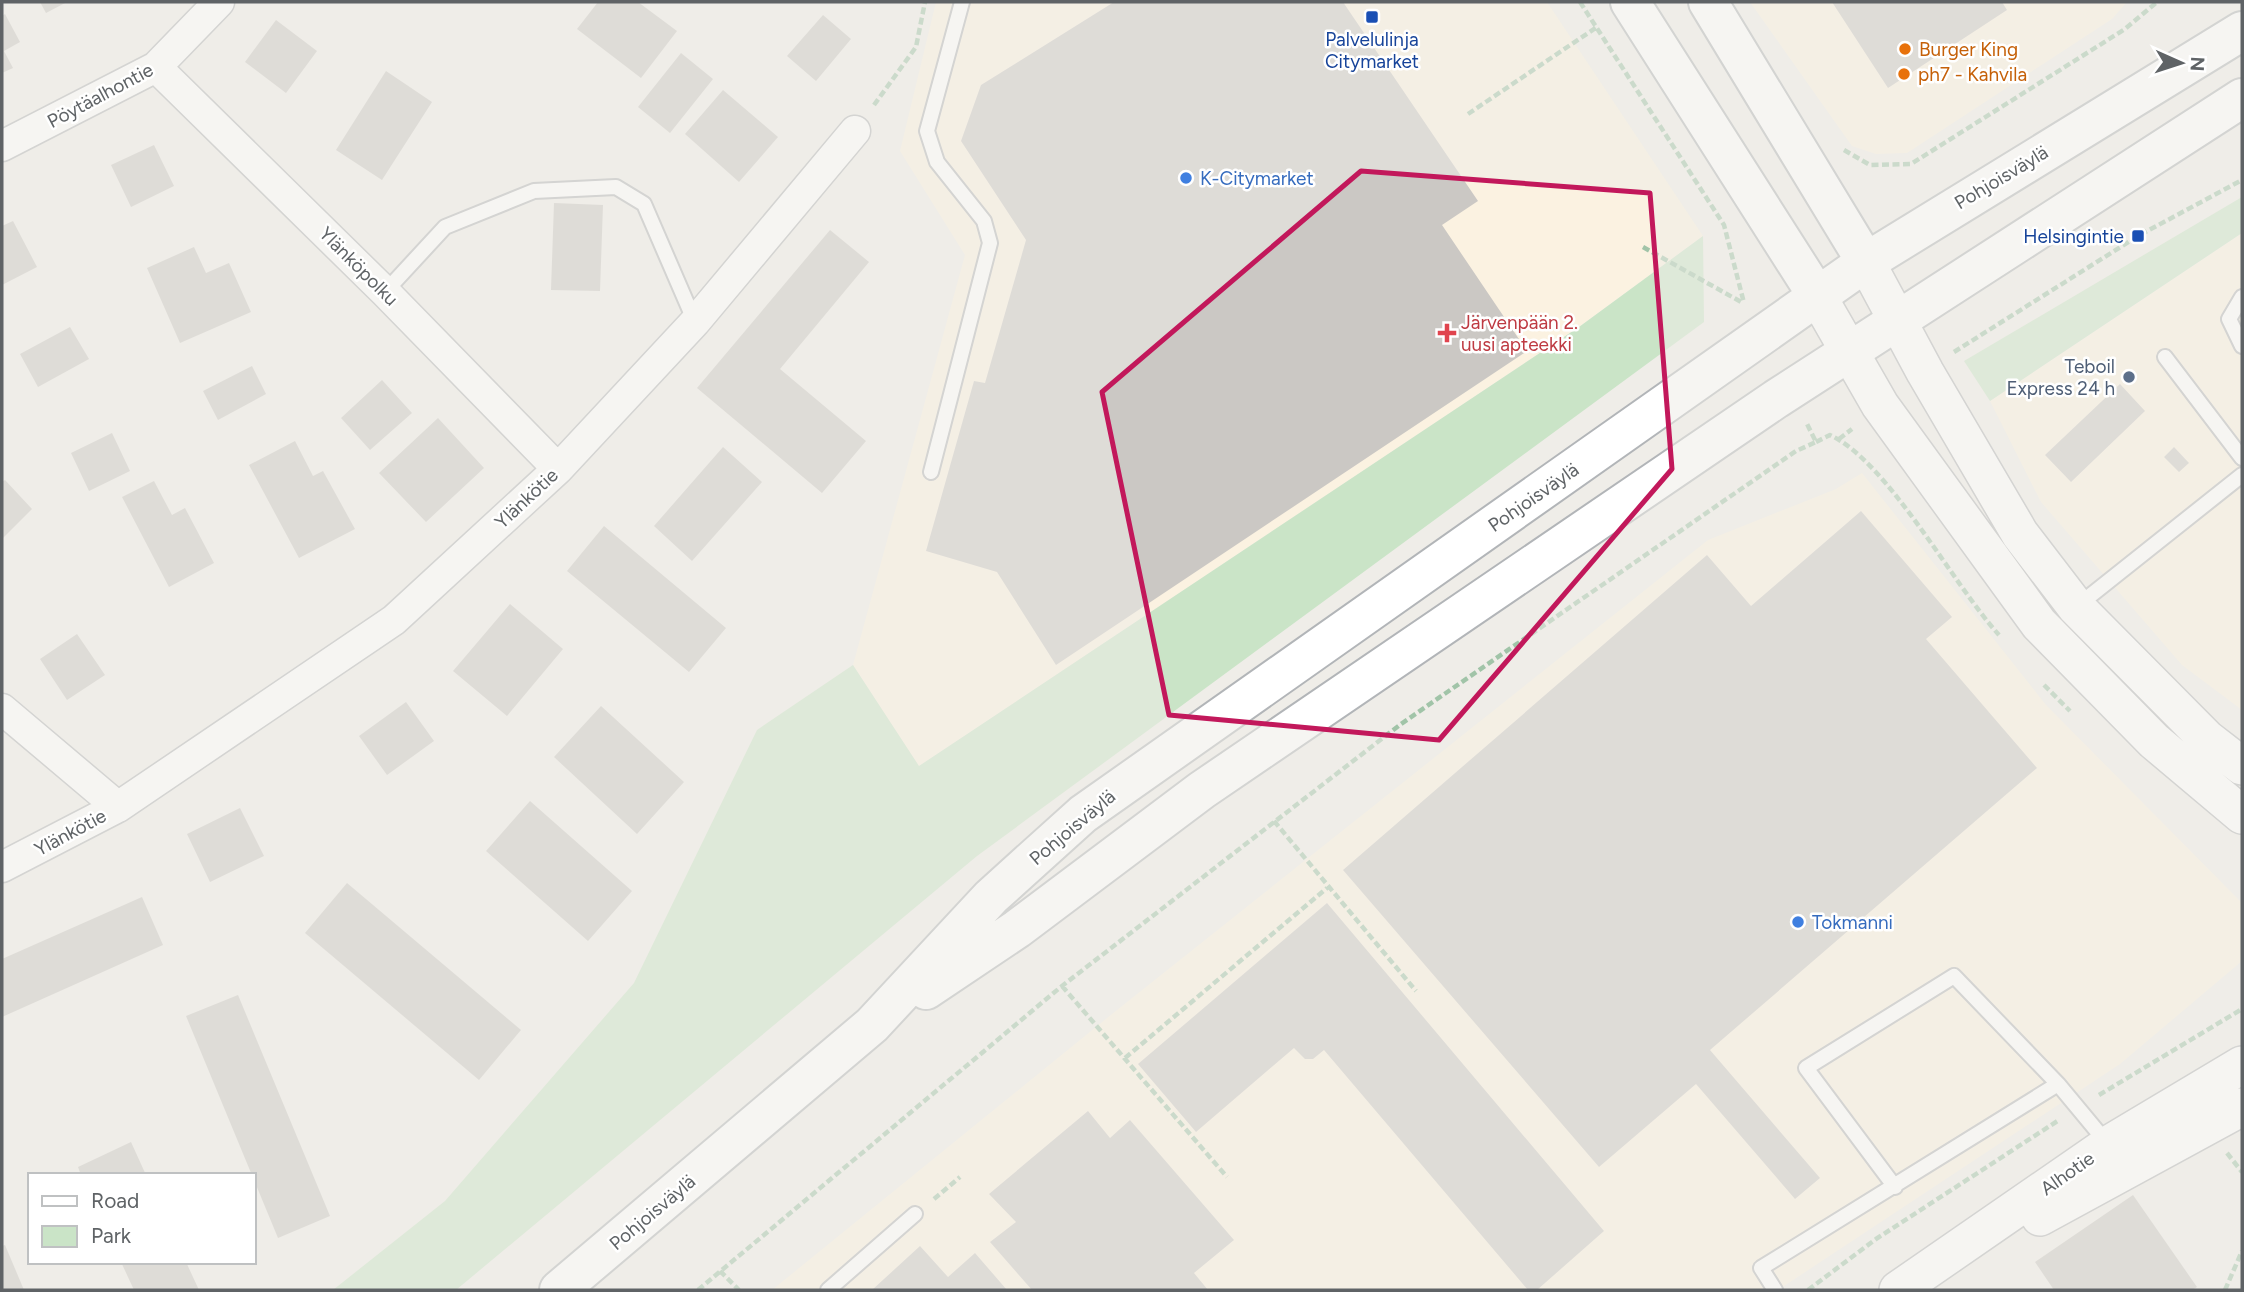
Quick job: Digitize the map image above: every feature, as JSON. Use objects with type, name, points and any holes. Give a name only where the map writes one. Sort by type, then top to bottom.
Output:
[{"type":"main road","points":[[1630,2],[1818,297]]},
{"type":"main road","points":[[1707,2],[1866,262]]},
{"type":"main road","name":"Pohjoisväylä","points":[[872,1025],[991,897],[1083,814],[1866,262],[2242,31]]},
{"type":"main road","name":"Pohjoisväylä","points":[[559,1290],[872,1025],[1017,929],[1202,790],[1847,352],[2242,98]]},
{"type":"street","name":"Pöytäalhontie","points":[[2,146],[156,67],[219,2]]},
{"type":"street","name":"Ylänköpolku","points":[[156,67],[385,292],[558,469]]},
{"type":"street","name":"Ylänkötie","points":[[2,867],[118,807],[394,620],[558,469],[695,322],[855,131]]},
{"type":"street","points":[[1866,262],[1896,321],[2021,534],[2057,615],[2242,766]]},
{"type":"street","points":[[1818,297],[1847,352],[1880,405],[2057,615],[2154,741],[2242,815]]},
{"type":"street","points":[[2,709],[118,807]]},
{"type":"street","name":"Alhotie","points":[[1907,1290],[2118,1157],[2242,1065]]},
{"type":"street","name":"Alhotie","points":[[1898,1290],[2118,1157],[2242,1107]]},
{"type":"lane","points":[[931,472],[990,243],[984,221],[937,162],[927,131],[962,2]]},
{"type":"lane","points":[[385,292],[445,227],[534,191],[616,187],[644,204],[695,322]]},
{"type":"lane","points":[[2242,297],[2229,319],[2242,346]]},
{"type":"lane","points":[[2165,356],[2242,458]]},
{"type":"lane","points":[[2057,615],[2242,475]]},
{"type":"lane","points":[[1895,1187],[1806,1068],[1954,976],[2058,1084],[2118,1157]]},
{"type":"lane","points":[[1775,1290],[1762,1268],[2058,1084]]},
{"type":"lane","points":[[828,1290],[915,1214]]},
{"type":"path","points":[[855,131],[916,47],[925,2]]},
{"type":"path","points":[[1580,2],[1724,225],[1744,303],[1760,338]]},
{"type":"path","points":[[1839,142],[1846,153],[1870,165],[1911,164],[2125,29],[2157,2]]},
{"type":"path","points":[[1468,114],[1597,27]]},
{"type":"path","points":[[1949,355],[2138,236],[2242,180]]},
{"type":"path","points":[[1643,247],[1744,303]]},
{"type":"path","points":[[698,1290],[1062,986],[1401,724],[1796,451],[1816,442],[1790,390]]},
{"type":"path","points":[[1274,821],[1327,888],[1416,991]]},
{"type":"path","points":[[1125,1058],[1327,888]]},
{"type":"path","points":[[1062,986],[1227,1177]]},
{"type":"path","points":[[1808,1290],[1876,1239],[2078,1108],[2242,1009]]},
{"type":"path","points":[[2225,1151],[2242,1172]]},
{"type":"path","points":[[915,1214],[960,1177]]},
{"type":"path","points":[[2225,1290],[2242,1251]]},
{"type":"path","points":[[720,1271],[739,1290]]},
{"type":"highlighted area","points":[[1361,171],[1650,193],[1672,469],[1439,740],[1169,715],[1102,392]]},
{"type":"shaded area","points":[[936,2],[1547,2],[1703,236],[1579,327],[918,767],[853,665],[965,255],[900,151]]},
{"type":"shaded area","points":[[1750,2],[2127,2],[2112,19],[1907,153],[1876,154],[1852,146]]},
{"type":"shaded area","points":[[2242,233],[2242,710],[2182,665],[2041,502],[1990,401]]},
{"type":"shaded area","points":[[1862,473],[2046,705],[2242,903],[2242,961],[2120,1064],[1778,1290],[772,1290],[1112,1014],[1708,540],[1836,489]]},
{"type":"green space","points":[[2242,197],[2242,233],[1990,401],[1964,361]]},
{"type":"green space","points":[[1703,236],[1704,322],[977,856],[456,1290],[333,1290],[445,1201],[634,983],[757,730],[853,665],[919,766],[1579,327]]},
{"type":"building","points":[[40,2],[67,2],[46,13]]},
{"type":"building","points":[[598,2],[638,2],[677,31],[641,78],[577,29]]},
{"type":"building","points":[[1114,2],[1343,2],[1478,201],[1442,225],[1527,351],[1056,665],[997,572],[926,551],[974,381],[985,383],[1026,240],[961,141],[981,85]]},
{"type":"building","name":"Burger King","points":[[1832,2],[2002,2],[2007,10],[1888,88]]},
{"type":"building","points":[[5,14],[20,42],[4,51],[13,68],[2,73],[2,16]]},
{"type":"building","points":[[823,15],[851,39],[816,81],[787,56]]},
{"type":"building","points":[[276,20],[317,51],[286,93],[245,62]]},
{"type":"building","points":[[681,53],[713,79],[670,133],[638,107]]},
{"type":"building","points":[[386,71],[432,102],[382,180],[336,150]]},
{"type":"building","points":[[723,90],[778,137],[739,182],[685,134]]},
{"type":"building","points":[[154,145],[174,186],[131,207],[111,165]]},
{"type":"building","points":[[554,203],[603,205],[600,291],[551,290]]},
{"type":"building","points":[[13,221],[37,267],[2,285],[2,226]]},
{"type":"building","points":[[830,230],[869,262],[780,369],[866,441],[822,493],[697,388]]},
{"type":"building","points":[[194,247],[206,273],[229,263],[251,312],[180,343],[147,268]]},
{"type":"building","points":[[70,327],[89,359],[38,387],[20,354]]},
{"type":"building","points":[[252,366],[266,394],[218,420],[203,391]]},
{"type":"building","points":[[382,380],[412,413],[370,450],[341,418]]},
{"type":"building","points":[[2120,384],[2145,411],[2071,482],[2045,455]]},
{"type":"building","points":[[438,418],[484,468],[426,522],[379,473]]},
{"type":"building","points":[[112,433],[130,471],[89,491],[71,453]]},
{"type":"building","points":[[295,441],[313,476],[323,471],[355,529],[299,558],[249,465]]},
{"type":"building","points":[[723,447],[762,482],[692,561],[654,526]]},
{"type":"building","points":[[2174,447],[2189,463],[2179,472],[2164,457]]},
{"type":"building","points":[[5,480],[32,509],[2,539],[2,482]]},
{"type":"building","points":[[154,481],[172,515],[185,508],[214,563],[169,587],[122,497]]},
{"type":"building","points":[[1861,511],[1952,617],[1926,639],[2037,768],[1710,1050],[1820,1178],[1795,1199],[1696,1084],[1599,1167],[1343,870],[1707,555],[1751,606]]},
{"type":"building","points":[[604,526],[726,628],[689,672],[567,571]]},
{"type":"building","points":[[510,604],[563,649],[507,716],[453,671]]},
{"type":"building","points":[[77,634],[105,675],[67,700],[40,659]]},
{"type":"building","points":[[406,702],[434,741],[387,775],[359,736]]},
{"type":"building","points":[[601,706],[684,782],[637,834],[554,757]]},
{"type":"building","points":[[530,801],[632,891],[588,941],[486,851]]},
{"type":"building","points":[[240,808],[264,856],[210,882],[187,834]]},
{"type":"building","points":[[347,883],[521,1030],[479,1080],[305,933]]},
{"type":"building","points":[[142,897],[163,945],[2,1017],[2,959]]},
{"type":"building","points":[[1327,903],[1604,1231],[1537,1290],[1528,1290],[1324,1050],[1313,1059],[1305,1059],[1294,1048],[1196,1132],[1138,1064]]},
{"type":"building","points":[[238,995],[330,1216],[278,1238],[256,1185],[256,1173],[251,1173],[186,1016]]},
{"type":"building","points":[[1088,1111],[1110,1138],[1130,1120],[1234,1240],[1194,1273],[1208,1290],[1032,1290],[990,1242],[1016,1222],[989,1194]]},
{"type":"building","points":[[131,1142],[145,1173],[80,1173],[78,1167]]},
{"type":"building","points":[[2133,1195],[2197,1287],[2192,1290],[2054,1290],[2035,1262]]},
{"type":"building","points":[[5,1245],[24,1290],[2,1290],[2,1246]]},
{"type":"building","points":[[920,1246],[948,1277],[975,1253],[1007,1290],[872,1290]]},
{"type":"building","points":[[122,1264],[187,1264],[199,1290],[134,1290]]},
{"type":"place","name":"Palvelulinja Citymarket","points":[[1372,17]]},
{"type":"place","name":"Burger King","points":[[1905,49]]},
{"type":"place","name":"ph7 - Kahvila","points":[[1904,74]]},
{"type":"place","name":"K-Citymarket","points":[[1186,178]]},
{"type":"place","name":"Helsingintie","points":[[2138,236]]},
{"type":"place","name":"Järvenpään 2. uusi apteekki","points":[[1447,333]]},
{"type":"place","name":"Teboil Express 24 h","points":[[2129,377]]},
{"type":"place","name":"Tokmanni","points":[[1798,922]]}]
